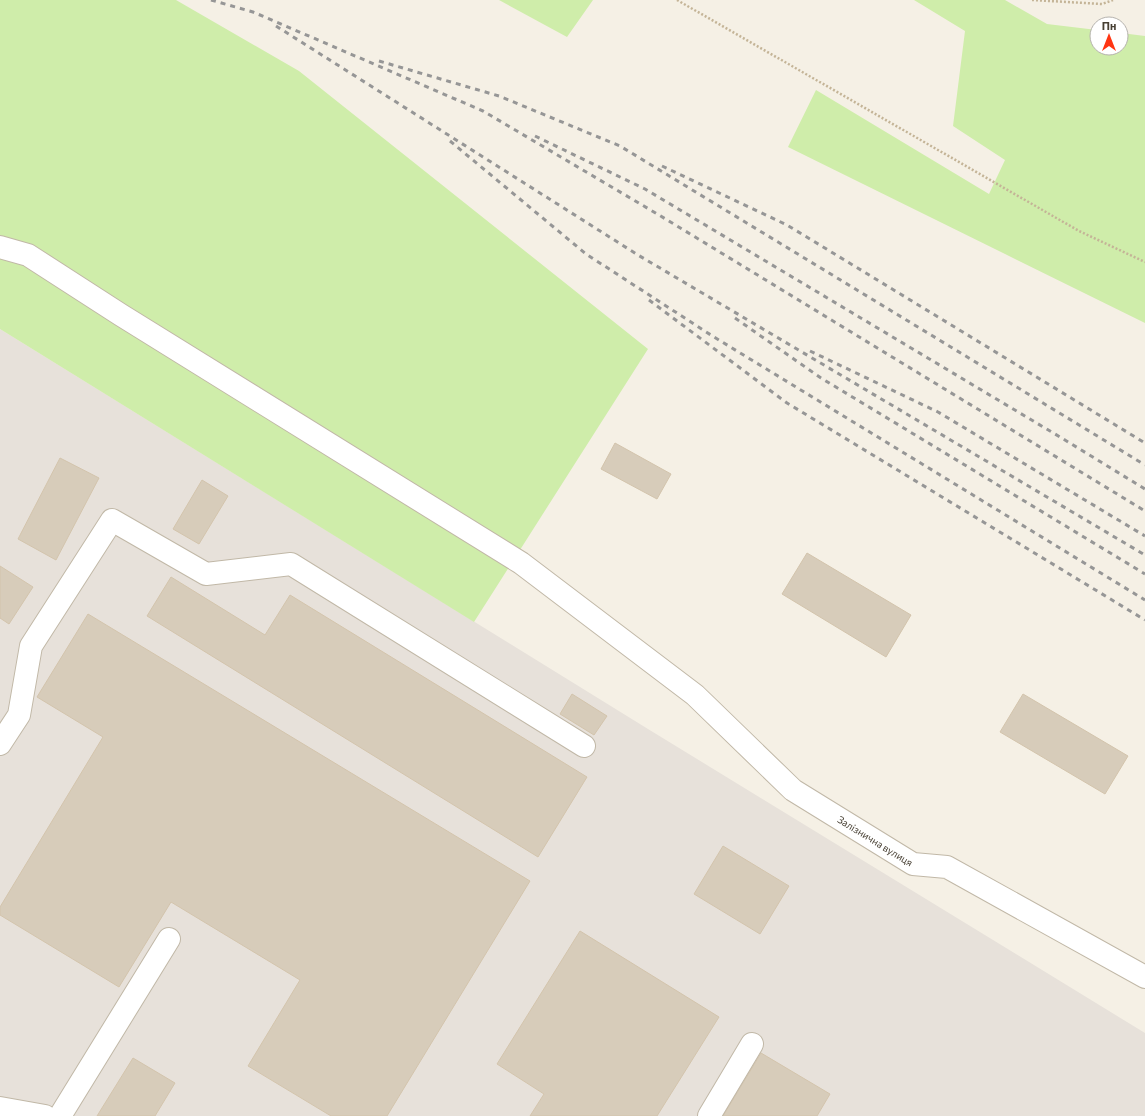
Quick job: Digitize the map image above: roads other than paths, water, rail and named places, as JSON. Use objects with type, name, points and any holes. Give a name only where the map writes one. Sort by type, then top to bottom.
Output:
[{"type":"street","name":"Залізнична вулиця","points":[[0,247],[28,255],[128,319],[521,563],[695,695],[793,790],[913,864],[947,866],[1145,977]]},
{"type":"street","points":[[0,744],[19,715],[31,646],[112,520],[206,574],[291,564],[584,746]]},
{"type":"street","points":[[60,1116],[169,939]]},
{"type":"street","points":[[709,1116],[752,1044]]},
{"type":"street","points":[[0,1108],[44,1116]]},
{"type":"railway","points":[[211,0],[253,12],[483,111],[659,215],[1145,511]]},
{"type":"railway","points":[[276,26],[638,255],[1145,555]]},
{"type":"railway","points":[[379,61],[499,96],[620,146],[1145,465]]},
{"type":"railway","points":[[535,136],[645,189],[1145,489]]},
{"type":"railway","points":[[450,141],[586,254],[714,337],[1145,600]]},
{"type":"railway","points":[[662,166],[787,225],[1145,443]]},
{"type":"railway","points":[[649,300],[787,403],[1145,620]]},
{"type":"railway","points":[[735,318],[821,378],[1145,574]]},
{"type":"railway","points":[[810,351],[938,412],[1145,536]]}]
